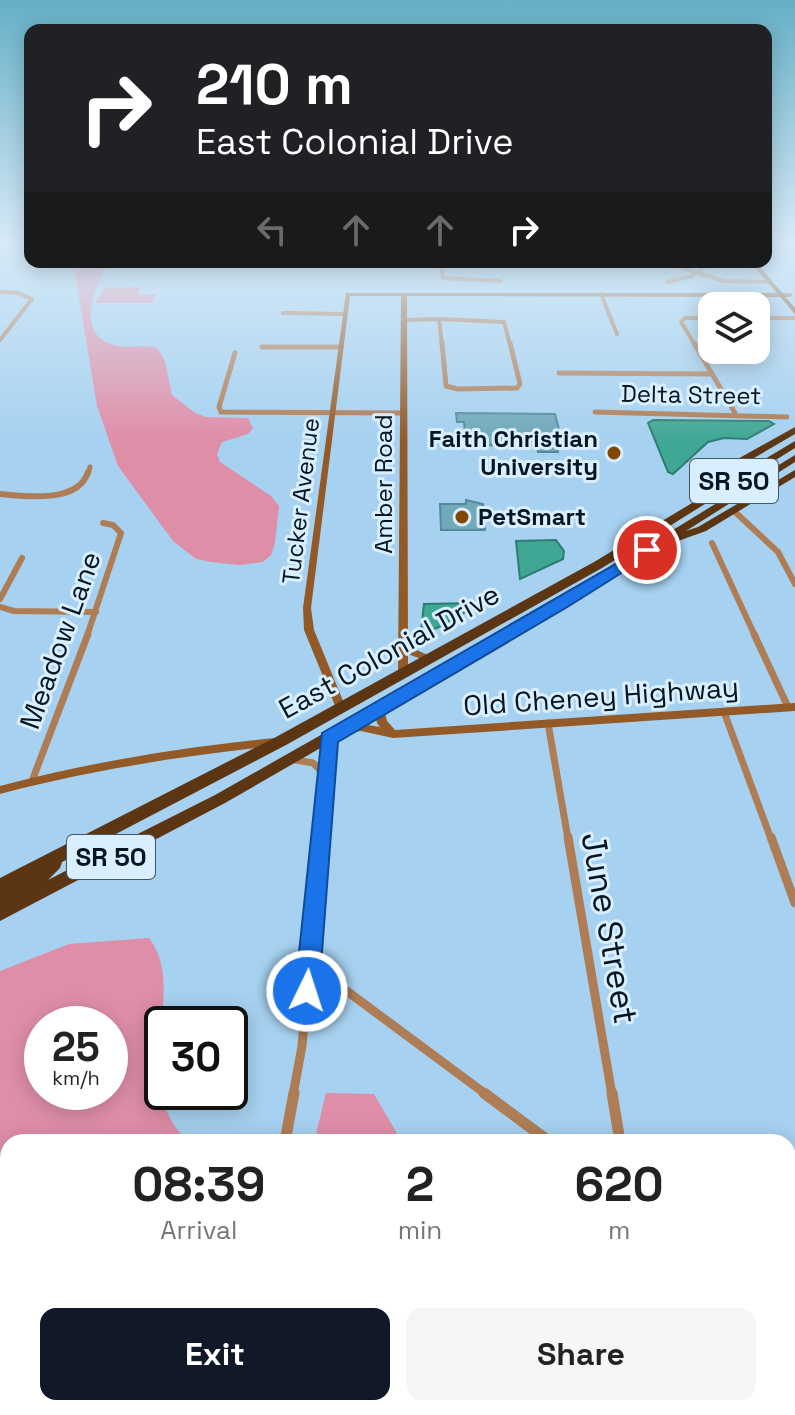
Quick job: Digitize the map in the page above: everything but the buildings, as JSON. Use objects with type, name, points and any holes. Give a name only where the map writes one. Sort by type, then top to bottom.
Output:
[{"type":"highway","points":[[673,518],[738,463],[795,430]]},
{"type":"highway","name":"East Colonial Drive","points":[[0,886],[230,770],[598,565],[795,444]]},
{"type":"highway","name":"East Colonial Drive","points":[[0,913],[338,733],[563,603],[795,458]]},
{"type":"highway","points":[[647,550],[702,529],[795,473]]},
{"type":"highway","points":[[563,603],[598,565]]},
{"type":"highway","points":[[443,671],[452,655],[508,621],[508,615]]},
{"type":"highway","points":[[338,733],[396,687],[403,673]]},
{"type":"highway","points":[[81,872],[83,862],[91,853],[148,812]]},
{"type":"highway","points":[[0,902],[29,887],[45,874],[56,859]]},
{"type":"street","points":[[0,340],[26,308]]},
{"type":"street","name":"Tucker Avenue","points":[[341,708],[307,620],[346,308]]},
{"type":"street","name":"Amber Road","points":[[403,673],[404,308]]},
{"type":"street","points":[[607,308],[617,334]]},
{"type":"street","points":[[283,313],[345,314]]},
{"type":"street","points":[[698,318],[681,319],[698,349]]},
{"type":"street","points":[[770,318],[795,318]]},
{"type":"street","points":[[404,319],[439,319],[504,322],[518,370],[520,384],[517,388],[458,389],[446,386],[447,372],[439,319]]},
{"type":"street","points":[[262,347],[341,347]]},
{"type":"street","points":[[235,353],[219,407],[221,412],[404,413]]},
{"type":"street","points":[[706,364],[735,413]]},
{"type":"street","points":[[559,373],[712,374]]},
{"type":"street","name":"Delta Street","points":[[595,412],[735,413],[787,417]]},
{"type":"street","points":[[0,494],[68,492],[85,481],[90,467]]},
{"type":"street","points":[[734,511],[778,552],[795,584]]},
{"type":"street","name":"Meadow Lane","points":[[32,781],[96,612],[121,533],[113,525],[103,523]]},
{"type":"street","points":[[712,543],[792,707]]},
{"type":"street","points":[[0,599],[22,558]]},
{"type":"street","points":[[0,607],[14,611],[96,612]]},
{"type":"street","points":[[403,648],[429,659]]},
{"type":"street","name":"Old Cheney Highway","points":[[338,733],[361,727],[393,734],[792,707]]},
{"type":"street","points":[[379,709],[382,723],[393,734]]},
{"type":"street","points":[[724,712],[795,903]]},
{"type":"street","name":"June Street","points":[[548,723],[619,1134]]},
{"type":"street","points":[[286,1134],[302,1046],[325,776],[338,733]]},
{"type":"street","points":[[0,790],[94,765],[281,741]]},
{"type":"street","points":[[218,747],[229,755],[230,770]]},
{"type":"street","points":[[290,759],[313,763],[325,776]]},
{"type":"street","points":[[309,963],[539,1134]]},
{"type":"shaded area","points":[[81,308],[91,308],[94,330],[101,339],[118,346],[157,348],[165,361],[172,395],[194,412],[206,417],[248,418],[253,428],[248,434],[222,442],[217,454],[220,462],[271,496],[279,506],[271,555],[263,562],[239,565],[211,562],[196,559],[173,541],[118,466],[97,406]]},
{"type":"shaded area","points":[[653,420],[769,421],[774,424],[747,439],[724,438],[708,442],[673,474],[668,472],[648,423]]},
{"type":"shaded area","points":[[556,540],[564,551],[563,559],[520,579],[516,541]]},
{"type":"shaded area","points":[[424,604],[478,605],[437,628],[421,632]]},
{"type":"shaded area","points":[[149,938],[160,960],[164,984],[163,1006],[144,1006],[144,1110],[167,1110],[182,1134],[0,1134],[0,971],[69,944]]},
{"type":"shaded area","points":[[326,1093],[374,1094],[397,1134],[316,1134]]},
{"type":"place","name":"Faith Christian University","points":[[614,453]]},
{"type":"place","name":"PetSmart","points":[[462,517]]},
{"type":"route","points":[[307,991],[329,738],[563,603],[647,550]]}]
